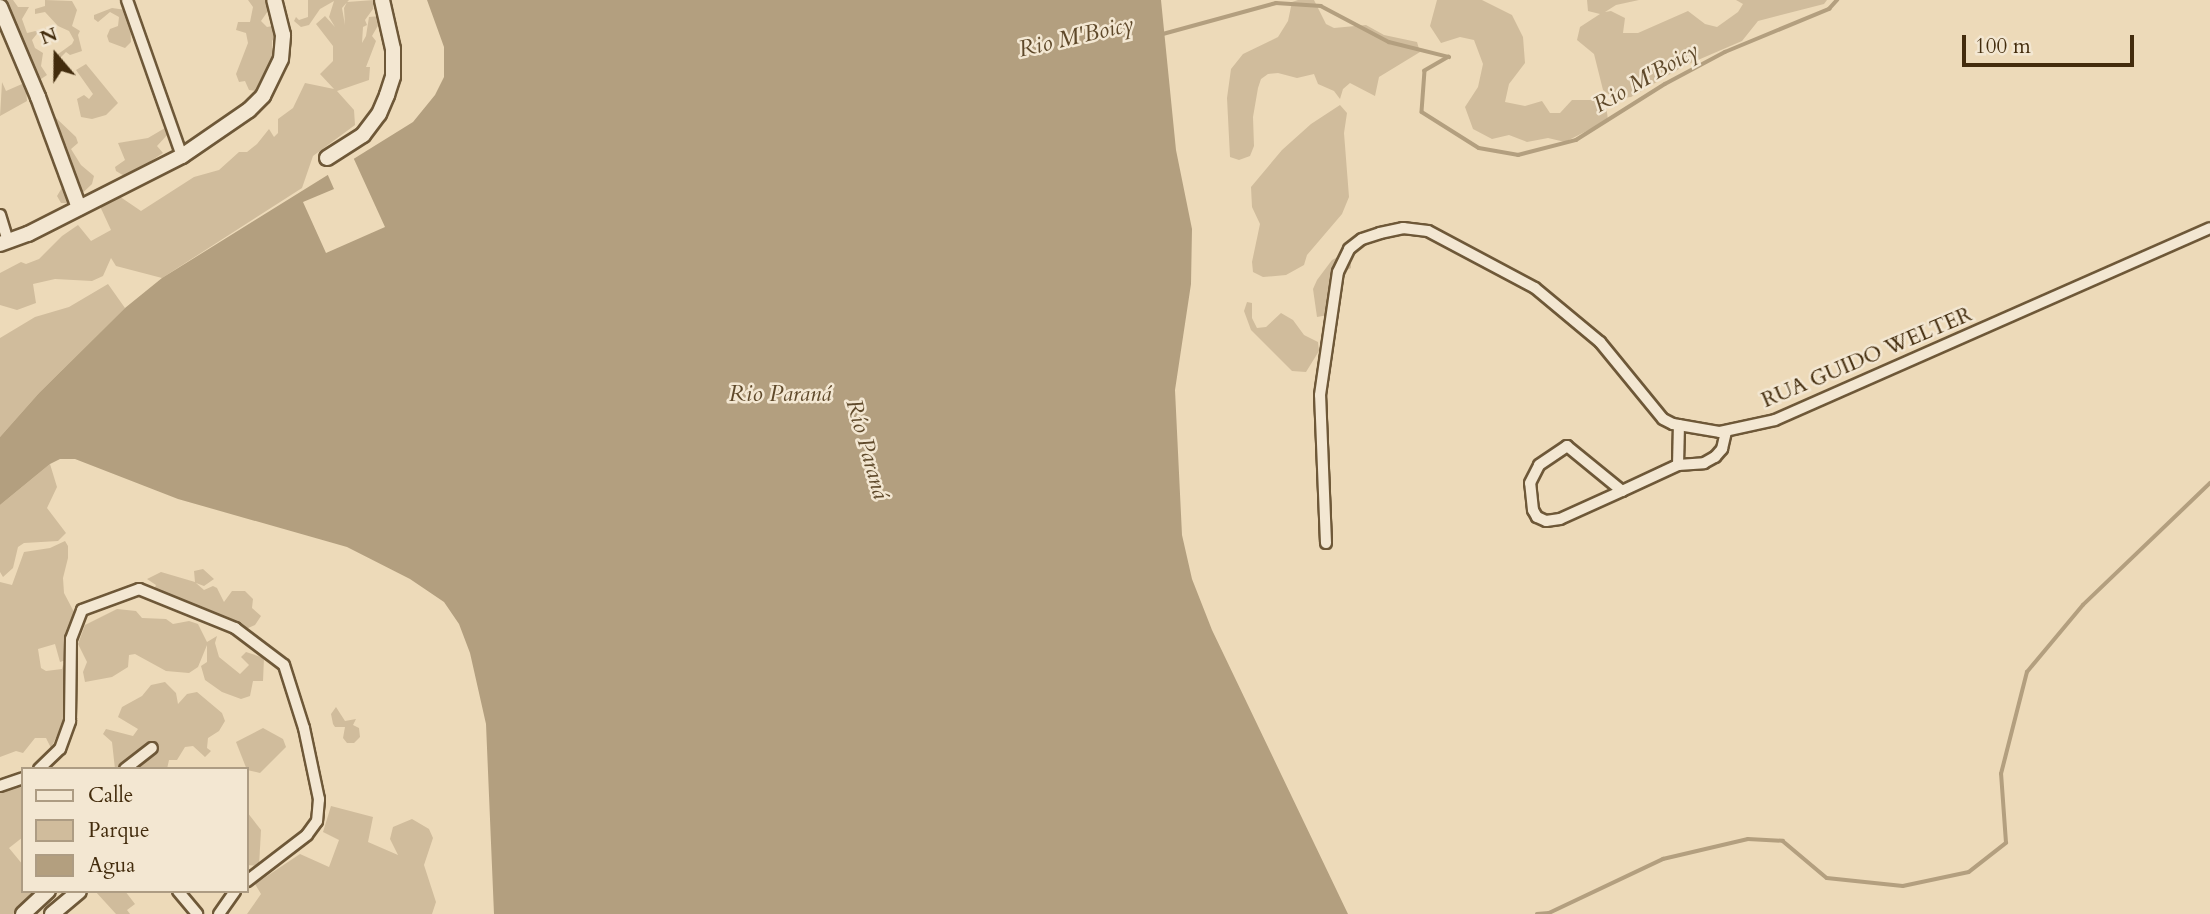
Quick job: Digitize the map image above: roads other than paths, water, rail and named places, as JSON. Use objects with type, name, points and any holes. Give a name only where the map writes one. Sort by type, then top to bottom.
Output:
[{"type":"street","points":[[127,0],[182,156]]},
{"type":"street","points":[[0,215],[4,243],[182,156],[232,124],[263,96],[281,59],[283,35],[274,0]]},
{"type":"street","points":[[327,158],[363,135],[379,114],[387,95],[393,76],[393,49],[382,0]]},
{"type":"street","points":[[0,7],[79,208]]},
{"type":"street","name":"RUA GUIDO WELTER","points":[[1326,543],[1320,396],[1338,272],[1349,249],[1380,233],[1403,228],[1428,231],[1535,288],[1600,342],[1663,419],[1679,425],[1726,432],[1775,421],[2210,228]]},
{"type":"street","points":[[1678,465],[1679,425]]},
{"type":"street","points":[[1622,491],[1567,446],[1539,465],[1530,483],[1533,510],[1537,517],[1546,521],[1560,519],[1622,491],[1678,465],[1704,463],[1722,449],[1726,432]]},
{"type":"street","points":[[41,767],[60,749],[70,721],[71,639],[82,610],[139,589],[223,622],[269,650],[284,665],[304,728],[319,799],[317,821],[307,835],[248,880]]},
{"type":"street","points":[[128,767],[152,748]]},
{"type":"street","points":[[0,786],[21,779]]},
{"type":"street","points":[[23,914],[46,893]]},
{"type":"street","points":[[52,914],[77,893]]},
{"type":"street","points":[[180,893],[197,914]]},
{"type":"street","points":[[219,914],[233,893]]},
{"type":"water","name":"Rio Paraná","points":[[427,0],[1161,0],[1176,150],[1192,229],[1191,284],[1175,390],[1182,535],[1192,579],[1212,630],[1348,914],[494,914],[486,724],[470,653],[459,624],[444,602],[410,579],[347,547],[178,499],[75,459],[60,459],[50,464],[0,505],[0,437],[39,393],[125,308],[162,278],[413,122],[435,95],[444,77],[444,47]]},
{"type":"waterway","name":"Rio M'Boicy","points":[[1163,34],[1276,3],[1321,6],[1389,42],[1449,57],[1425,71],[1422,112],[1479,148],[1518,155],[1576,140],[1665,84],[1725,52],[1829,9],[1837,0]]},
{"type":"waterway","points":[[1537,914],[1549,913],[1663,859],[1748,839],[1783,841],[1827,878],[1903,886],[1969,872],[2006,843],[2001,774],[2027,672],[2083,605],[2210,483]]},
{"type":"water label","name":"Río Paraná","points":[[867,449]]}]
